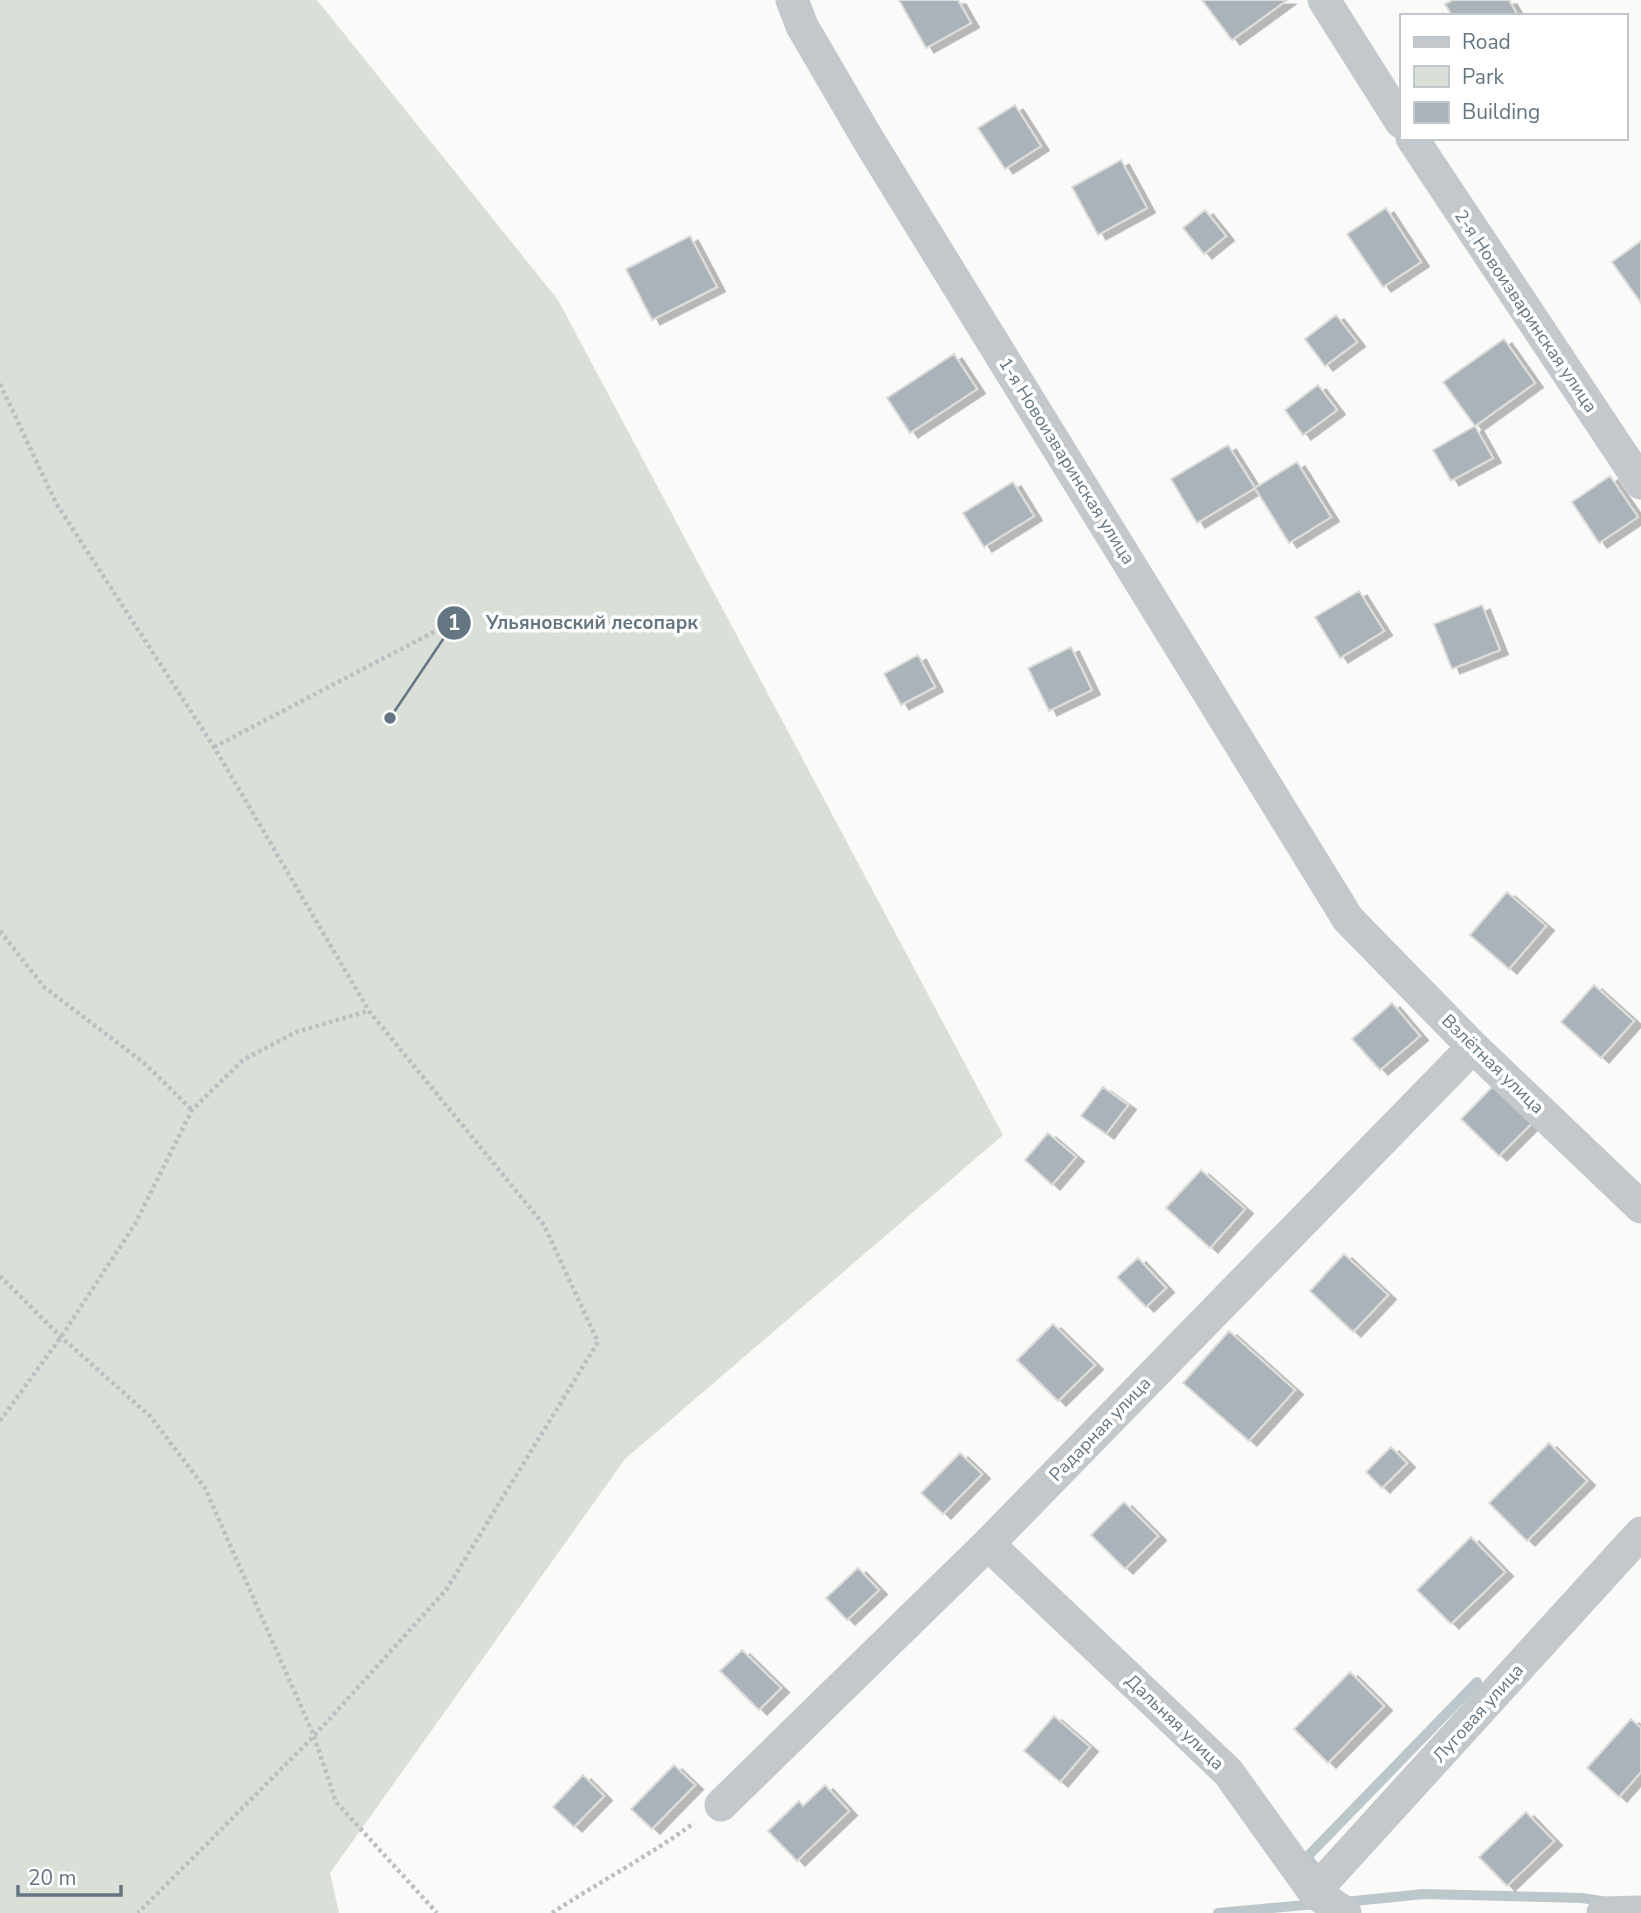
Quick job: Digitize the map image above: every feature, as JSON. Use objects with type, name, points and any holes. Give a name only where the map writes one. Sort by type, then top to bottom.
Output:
[{"type":"street","name":"1-я Новоизваринская улица","points":[[792,0],[802,26],[869,141],[1348,919]]},
{"type":"street","points":[[1324,0],[1400,120]]},
{"type":"street","name":"2-я Новоизваринская улица","points":[[1413,140],[1641,483]]},
{"type":"street","name":"Взлётная улица","points":[[1348,919],[1473,1047],[1641,1207]]},
{"type":"street","name":"Радарная улица","points":[[721,1805],[988,1544],[1473,1047]]},
{"type":"street","name":"Луговая улица","points":[[1314,1892],[1641,1533]]},
{"type":"street","name":"Дальняя улица","points":[[988,1544],[1228,1772],[1314,1892],[1345,1913]]},
{"type":"street","points":[[1603,1913],[1641,1912]]},
{"type":"path","points":[[0,384],[56,503],[214,747],[369,1011],[544,1224],[598,1342],[446,1590],[314,1736],[138,1913]]},
{"type":"path","points":[[214,747],[449,624]]},
{"type":"path","points":[[0,931],[44,987],[144,1063],[192,1110]]},
{"type":"path","points":[[0,1421],[61,1338],[135,1224],[192,1110],[243,1060],[296,1032],[369,1011]]},
{"type":"path","points":[[0,1276],[61,1338],[150,1416],[205,1488],[314,1736],[336,1802],[437,1913]]},
{"type":"path","points":[[552,1913],[610,1875],[661,1848],[721,1805]]},
{"type":"green space","points":[[0,0],[317,0],[558,300],[1003,1135],[625,1459],[330,1873],[339,1913],[0,1913]]},
{"type":"building","points":[[899,0],[958,0],[971,23],[926,48]]},
{"type":"building","points":[[1202,0],[1287,0],[1232,40]]},
{"type":"building","points":[[1453,0],[1509,0],[1517,14],[1451,14],[1445,4]]},
{"type":"building","points":[[1015,105],[1041,146],[1005,169],[978,128]]},
{"type":"building","points":[[1121,160],[1147,208],[1098,235],[1072,187]]},
{"type":"building","points":[[1386,208],[1421,262],[1383,287],[1347,234]]},
{"type":"building","points":[[1205,210],[1226,236],[1204,254],[1183,228]]},
{"type":"building","points":[[690,236],[717,287],[652,320],[626,269]]},
{"type":"building","points":[[1641,241],[1641,303],[1612,262]]},
{"type":"building","points":[[1336,315],[1357,342],[1325,366],[1305,339]]},
{"type":"building","points":[[1504,339],[1535,383],[1475,426],[1443,382]]},
{"type":"building","points":[[954,354],[977,389],[910,433],[887,398]]},
{"type":"building","points":[[1318,385],[1337,410],[1303,435],[1285,410]]},
{"type":"building","points":[[1475,426],[1493,458],[1451,481],[1433,450]]},
{"type":"building","points":[[1228,445],[1255,488],[1197,523],[1171,479]]},
{"type":"building","points":[[1297,462],[1331,517],[1289,543],[1255,488]]},
{"type":"building","points":[[1610,476],[1638,517],[1599,543],[1572,502]]},
{"type":"building","points":[[1013,482],[1034,516],[984,547],[963,513]]},
{"type":"building","points":[[1359,591],[1384,631],[1340,658],[1315,617]]},
{"type":"building","points":[[1482,605],[1500,650],[1452,669],[1434,624]]},
{"type":"building","points":[[1071,647],[1092,690],[1049,711],[1028,668]]},
{"type":"building","points":[[918,655],[935,687],[901,705],[884,674]]},
{"type":"building","points":[[1507,892],[1546,926],[1509,969],[1470,935]]},
{"type":"building","points":[[1594,985],[1634,1021],[1601,1058],[1561,1022]]},
{"type":"building","points":[[1392,1003],[1420,1036],[1380,1070],[1352,1039]]},
{"type":"building","points":[[1498,1081],[1537,1118],[1499,1156],[1461,1119]]},
{"type":"building","points":[[1103,1087],[1128,1105],[1106,1134],[1081,1116]]},
{"type":"building","points":[[1048,1133],[1076,1157],[1052,1185],[1025,1160]]},
{"type":"building","points":[[1201,1170],[1245,1209],[1210,1248],[1166,1208]]},
{"type":"building","points":[[1344,1254],[1388,1295],[1353,1332],[1310,1291]]},
{"type":"building","points":[[1138,1258],[1166,1288],[1146,1307],[1117,1277]]},
{"type":"building","points":[[1053,1324],[1095,1365],[1058,1401],[1017,1360]]},
{"type":"building","points":[[1229,1331],[1295,1390],[1249,1441],[1183,1383]]},
{"type":"building","points":[[1549,1443],[1587,1481],[1527,1541],[1489,1503]]},
{"type":"building","points":[[1391,1447],[1407,1463],[1382,1488],[1366,1472]]},
{"type":"building","points":[[960,1453],[982,1474],[943,1514],[921,1493]]},
{"type":"building","points":[[1124,1502],[1158,1536],[1125,1569],[1091,1535]]},
{"type":"building","points":[[1471,1537],[1505,1572],[1451,1624],[1417,1590]]},
{"type":"building","points":[[858,1568],[879,1590],[847,1620],[826,1598]]},
{"type":"building","points":[[742,1650],[781,1688],[759,1710],[720,1671]]},
{"type":"building","points":[[1350,1672],[1384,1706],[1328,1763],[1294,1729]]},
{"type":"building","points":[[1054,1716],[1090,1747],[1060,1782],[1024,1751]]},
{"type":"building","points":[[1631,1719],[1641,1728],[1641,1772],[1619,1797],[1587,1768]]},
{"type":"building","points":[[674,1765],[695,1785],[652,1829],[631,1809]]},
{"type":"building","points":[[583,1775],[604,1796],[574,1827],[553,1807]]},
{"type":"building","points":[[825,1785],[849,1811],[797,1861],[768,1831],[799,1801],[803,1806]]},
{"type":"building","points":[[1526,1812],[1554,1841],[1507,1886],[1479,1857]]},
{"type":"waterway","points":[[1315,1867],[1307,1857],[1477,1682]]},
{"type":"waterway","points":[[1344,1902],[1424,1894],[1582,1898],[1607,1902]]},
{"type":"waterway","points":[[1218,1913],[1316,1904]]},
{"type":"place","name":"Ульяновский лесопарк","points":[[390,718]]}]
